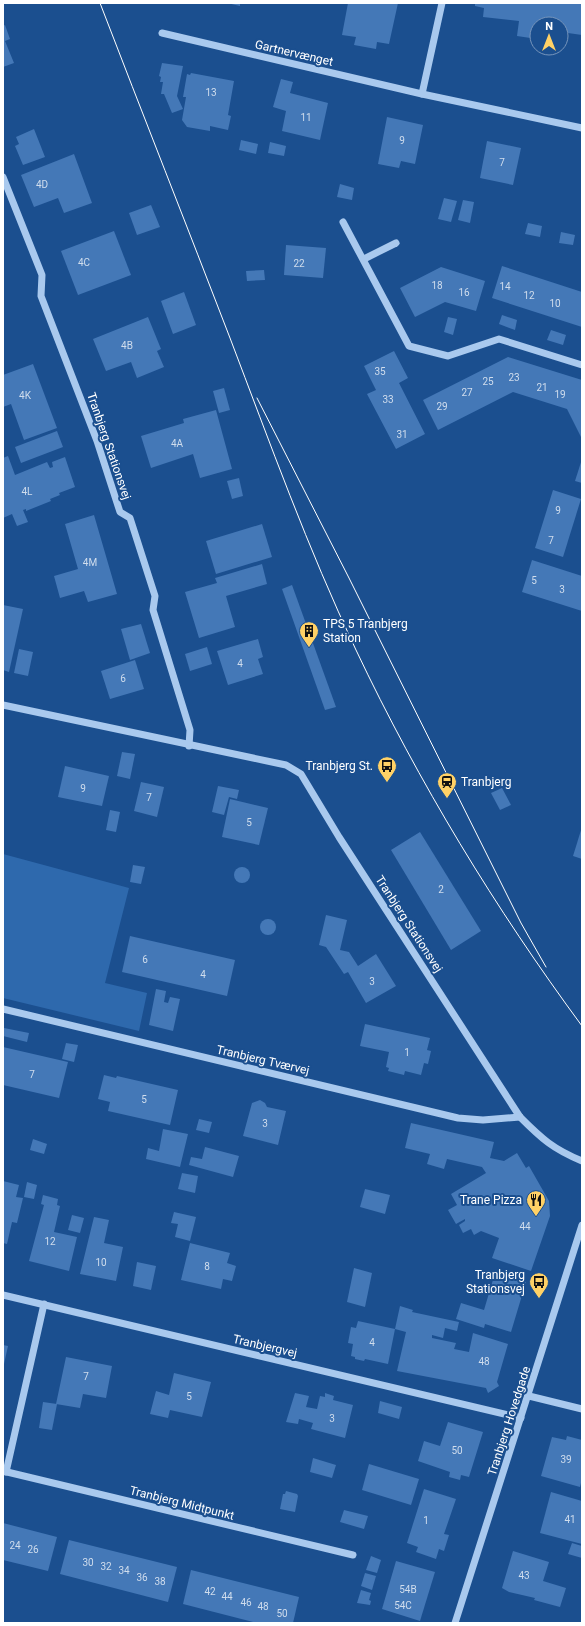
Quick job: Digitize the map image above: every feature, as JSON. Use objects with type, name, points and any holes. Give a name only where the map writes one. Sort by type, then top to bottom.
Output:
[{"type":"street","points":[[422,94],[442,3]]},
{"type":"street","name":"Gartnervænget","points":[[162,33],[422,94],[582,128]]},
{"type":"street","name":"Tranbjerg Stationsvej","points":[[3,177],[42,275],[41,296],[92,428],[120,512],[130,518],[155,596],[153,610],[190,730],[190,746]]},
{"type":"street","points":[[343,222],[409,346],[448,356],[499,339],[582,365]]},
{"type":"street","points":[[364,259],[396,243]]},
{"type":"street","name":"Tranbjerg Stationsvej","points":[[3,705],[190,746],[286,765],[301,774],[520,1117],[542,1140],[558,1150],[582,1161]]},
{"type":"street","name":"Tranbjerg Tværvej","points":[[3,1009],[458,1118],[483,1120],[520,1117]]},
{"type":"street","name":"Tranbjerg Hovedgade","points":[[455,1623],[582,1225]]},
{"type":"street","name":"Tranbjergvej","points":[[3,1295],[521,1418]]},
{"type":"street","name":"Tranbjerg Midtpunkt","points":[[44,1304],[4,1471],[353,1556]]},
{"type":"street","points":[[528,1396],[582,1409]]},
{"type":"shaded area","points":[[3,854],[129,888],[105,983],[147,993],[139,1031],[3,998]]},
{"type":"building","points":[[227,3],[240,3],[240,6]]},
{"type":"building","points":[[348,3],[398,3],[389,44],[377,42],[376,49],[354,45],[356,37],[342,35]]},
{"type":"building","points":[[475,3],[582,3],[582,35],[569,33],[569,16],[529,16],[529,38],[517,36],[519,21],[483,17],[484,8],[475,6]]},
{"type":"building","points":[[5,25],[10,39],[5,41],[14,63],[3,67],[3,26]]},
{"type":"building","points":[[162,63],[183,66],[177,96],[183,109],[172,113],[164,94],[161,94],[163,82],[160,82],[161,77],[159,76]]},
{"type":"building","points":[[191,73],[234,81],[228,115],[231,116],[228,130],[210,126],[210,131],[187,127],[182,120],[186,97],[183,97],[187,74],[190,75]]},
{"type":"building","points":[[281,79],[293,82],[290,93],[328,103],[320,140],[282,131],[286,111],[273,107]]},
{"type":"building","points":[[387,117],[423,125],[415,164],[401,161],[399,168],[378,164]]},
{"type":"building","points":[[34,129],[45,157],[23,165],[15,146],[19,144],[16,137]]},
{"type":"building","points":[[241,140],[258,144],[256,154],[239,150]]},
{"type":"building","points":[[487,141],[521,148],[513,185],[480,178]]},
{"type":"building","points":[[270,142],[286,146],[284,156],[268,153]]},
{"type":"building","points":[[74,154],[92,203],[64,213],[58,198],[34,207],[21,175]]},
{"type":"building","points":[[340,184],[354,188],[352,200],[337,197]]},
{"type":"building","points":[[444,198],[457,201],[451,222],[438,219]]},
{"type":"building","points":[[463,200],[474,202],[470,223],[458,220]]},
{"type":"building","points":[[151,205],[160,227],[137,235],[129,213]]},
{"type":"building","points":[[528,223],[542,226],[540,237],[525,234]]},
{"type":"building","points":[[114,231],[131,275],[78,295],[61,251]]},
{"type":"building","points":[[561,232],[575,235],[573,245],[559,243]]},
{"type":"building","points":[[286,245],[326,248],[323,278],[284,275]]},
{"type":"building","points":[[502,266],[582,292],[582,327],[492,298]]},
{"type":"building","points":[[441,267],[485,281],[476,311],[445,302],[415,317],[400,288]]},
{"type":"building","points":[[264,270],[265,280],[247,281],[246,271]]},
{"type":"building","points":[[184,292],[196,325],[173,334],[161,301]]},
{"type":"building","points":[[502,315],[517,320],[515,330],[499,324]]},
{"type":"building","points":[[148,317],[161,349],[157,351],[164,367],[137,378],[131,362],[106,371],[93,339]]},
{"type":"building","points":[[448,317],[457,319],[453,335],[444,332]]},
{"type":"building","points":[[551,330],[566,335],[563,345],[547,340]]},
{"type":"building","points":[[394,351],[408,378],[399,383],[425,434],[396,449],[367,394],[376,390],[364,366]]},
{"type":"building","points":[[508,357],[582,380],[582,439],[567,409],[513,392],[438,430],[423,400]]},
{"type":"building","points":[[33,364],[57,428],[24,440],[11,404],[3,407],[3,375]]},
{"type":"building","points":[[224,388],[230,410],[219,413],[213,391]]},
{"type":"building","points":[[216,410],[232,469],[200,478],[193,454],[151,468],[141,436],[184,423],[183,419]]},
{"type":"building","points":[[57,431],[63,447],[21,463],[15,447]]},
{"type":"building","points":[[8,456],[15,475],[47,462],[50,468],[53,467],[52,462],[65,457],[75,487],[59,493],[60,495],[50,499],[51,501],[26,511],[26,509],[23,510],[28,522],[17,526],[12,514],[3,518],[3,458]]},
{"type":"building","points":[[582,459],[582,483],[575,481]]},
{"type":"building","points":[[239,478],[243,496],[232,499],[227,481]]},
{"type":"building","points":[[553,490],[581,499],[563,557],[535,548]]},
{"type":"building","points":[[94,515],[117,594],[88,602],[84,591],[60,598],[54,576],[78,569],[65,524]]},
{"type":"building","points":[[262,524],[272,557],[216,574],[206,541]]},
{"type":"building","points":[[532,560],[582,576],[582,611],[522,592]]},
{"type":"building","points":[[262,564],[267,584],[226,596],[235,627],[199,638],[185,592],[217,583],[215,578]]},
{"type":"building","name":"TPS 5 Tranbjerg Station","points":[[292,585],[336,707],[325,710],[282,589]]},
{"type":"building","points":[[3,605],[23,609],[9,672],[3,670]]},
{"type":"building","points":[[141,624],[150,653],[130,660],[121,629]]},
{"type":"building","points":[[258,639],[263,657],[258,659],[263,674],[228,685],[217,651]]},
{"type":"building","points":[[207,647],[212,664],[190,671],[185,654]]},
{"type":"building","points":[[19,649],[33,652],[28,676],[14,673]]},
{"type":"building","points":[[135,660],[144,689],[110,699],[101,671]]},
{"type":"building","points":[[122,752],[135,754],[130,779],[117,776]]},
{"type":"building","points":[[65,766],[109,776],[102,806],[58,797]]},
{"type":"building","points":[[141,782],[164,787],[157,817],[134,811]]},
{"type":"building","points":[[218,786],[239,790],[237,799],[229,797],[224,815],[212,812]]},
{"type":"building","points":[[502,788],[511,805],[500,810],[491,793]]},
{"type":"building","points":[[230,799],[268,808],[259,845],[222,837]]},
{"type":"building","points":[[110,810],[120,812],[116,832],[106,830]]},
{"type":"building","points":[[582,827],[582,859],[573,856]]},
{"type":"building","points":[[420,832],[481,931],[451,950],[391,850]]},
{"type":"building","points":[[133,865],[145,867],[141,884],[130,882]]},
{"type":"building","points":[[239,867],[245,867],[250,872],[248,881],[245,883],[239,883],[234,878],[234,872]]},
{"type":"building","points":[[326,915],[347,920],[340,950],[349,952],[358,966],[376,954],[396,986],[366,1003],[348,972],[344,974],[326,947],[319,945]]},
{"type":"building","points":[[265,919],[271,919],[276,924],[274,933],[271,935],[265,935],[260,930],[260,924]]},
{"type":"building","points":[[130,936],[235,960],[227,996],[122,972]]},
{"type":"building","points":[[156,989],[166,991],[164,1002],[168,1003],[170,997],[180,999],[173,1031],[149,1025]]},
{"type":"building","points":[[365,1024],[430,1038],[427,1050],[431,1051],[428,1064],[424,1063],[421,1075],[405,1071],[404,1075],[388,1071],[389,1068],[386,1067],[389,1052],[360,1046]]},
{"type":"building","points":[[4,1028],[29,1033],[27,1042],[3,1036]]},
{"type":"building","points":[[66,1043],[78,1045],[74,1062],[62,1059]]},
{"type":"building","points":[[3,1047],[68,1062],[59,1098],[3,1085]]},
{"type":"building","points":[[104,1075],[116,1078],[117,1076],[178,1090],[170,1125],[108,1111],[110,1102],[98,1099]]},
{"type":"building","points":[[260,1100],[265,1103],[267,1107],[286,1111],[278,1145],[243,1136],[252,1103]]},
{"type":"building","points":[[199,1119],[212,1122],[209,1133],[196,1130]]},
{"type":"building","points":[[411,1123],[494,1142],[490,1158],[504,1161],[517,1153],[526,1168],[529,1166],[549,1201],[550,1216],[531,1271],[492,1258],[499,1238],[481,1231],[474,1235],[471,1229],[463,1233],[459,1225],[465,1221],[465,1219],[456,1224],[448,1210],[457,1205],[451,1194],[486,1173],[482,1167],[447,1159],[444,1169],[427,1164],[430,1154],[405,1148]]},
{"type":"building","points":[[163,1129],[188,1134],[180,1167],[146,1159],[148,1148],[159,1151]]},
{"type":"building","points":[[33,1139],[47,1144],[44,1154],[30,1150]]},
{"type":"building","points":[[205,1147],[239,1156],[233,1177],[189,1165],[191,1157],[202,1159]]},
{"type":"building","points":[[182,1173],[198,1176],[195,1193],[178,1189]]},
{"type":"building","points":[[3,1181],[19,1185],[16,1197],[23,1198],[17,1223],[12,1222],[7,1244],[3,1243]]},
{"type":"building","points":[[27,1182],[37,1185],[34,1199],[24,1197]]},
{"type":"building","points":[[365,1189],[390,1195],[385,1214],[360,1207]]},
{"type":"building","points":[[43,1195],[58,1199],[57,1205],[60,1206],[54,1232],[77,1237],[69,1271],[29,1261],[44,1205],[41,1204]]},
{"type":"building","points":[[174,1212],[196,1217],[190,1241],[175,1237],[178,1224],[171,1223]]},
{"type":"building","points":[[72,1215],[84,1218],[80,1233],[68,1230]]},
{"type":"building","points":[[94,1217],[109,1220],[104,1243],[123,1247],[116,1281],[80,1274]]},
{"type":"building","points":[[190,1243],[230,1253],[227,1263],[236,1266],[232,1281],[223,1279],[221,1289],[181,1280]]},
{"type":"building","points":[[137,1262],[156,1266],[151,1290],[133,1286]]},
{"type":"building","points":[[354,1268],[372,1273],[365,1307],[347,1302]]},
{"type":"building","points":[[495,1273],[526,1282],[511,1332],[485,1324],[484,1328],[456,1319],[461,1303],[484,1310]]},
{"type":"building","points":[[400,1306],[413,1310],[412,1312],[459,1322],[457,1331],[445,1328],[443,1338],[432,1335],[432,1338],[456,1343],[454,1349],[469,1352],[473,1333],[508,1344],[497,1382],[499,1386],[488,1393],[486,1388],[397,1371],[406,1332],[395,1329]]},
{"type":"building","points":[[358,1321],[395,1329],[388,1364],[365,1359],[364,1361],[355,1359],[355,1357],[351,1356],[353,1344],[348,1343],[351,1327],[356,1328]]},
{"type":"building","points":[[3,1345],[8,1346],[4,1364],[3,1364]]},
{"type":"building","points":[[66,1357],[112,1366],[106,1398],[83,1394],[80,1408],[56,1404]]},
{"type":"building","points":[[174,1373],[211,1382],[202,1417],[170,1410],[168,1418],[150,1414],[156,1391],[169,1395]]},
{"type":"building","points":[[295,1393],[309,1396],[306,1407],[317,1409],[320,1396],[325,1397],[325,1393],[334,1396],[333,1400],[353,1405],[345,1438],[311,1429],[313,1423],[299,1419],[298,1424],[286,1422]]},
{"type":"building","points":[[380,1401],[402,1407],[399,1419],[378,1413]]},
{"type":"building","points":[[43,1402],[57,1404],[52,1430],[39,1428]]},
{"type":"building","points":[[448,1422],[483,1432],[469,1477],[461,1475],[460,1480],[449,1477],[450,1472],[418,1461],[424,1441],[440,1446]]},
{"type":"building","points":[[567,1436],[582,1440],[582,1479],[580,1487],[541,1476],[552,1437],[566,1440]]},
{"type":"building","points":[[313,1458],[336,1465],[332,1478],[310,1472]]},
{"type":"building","points":[[369,1464],[419,1479],[411,1505],[362,1490]]},
{"type":"building","points":[[424,1489],[456,1499],[444,1534],[449,1535],[444,1551],[439,1549],[436,1559],[416,1552],[418,1547],[407,1543]]},
{"type":"building","points":[[286,1491],[297,1494],[298,1496],[295,1512],[280,1509],[283,1494],[285,1494]]},
{"type":"building","points":[[551,1492],[582,1501],[582,1544],[540,1533]]},
{"type":"building","points":[[344,1510],[368,1516],[364,1529],[340,1522]]},
{"type":"building","points":[[3,1523],[57,1537],[48,1571],[3,1560]]},
{"type":"building","points":[[69,1540],[177,1567],[168,1602],[60,1574]]},
{"type":"building","points":[[572,1543],[582,1546],[582,1558],[568,1554]]},
{"type":"building","points":[[513,1551],[549,1562],[543,1581],[566,1588],[560,1607],[534,1600],[535,1598],[509,1592],[502,1588]]},
{"type":"building","points":[[371,1556],[381,1560],[377,1573],[366,1570]]},
{"type":"building","points":[[396,1561],[435,1572],[420,1621],[382,1609]]},
{"type":"building","points":[[191,1570],[299,1597],[293,1623],[257,1623],[183,1604]]},
{"type":"building","points":[[365,1573],[376,1576],[372,1590],[361,1586]]},
{"type":"building","points":[[361,1590],[371,1593],[369,1600],[371,1601],[370,1605],[357,1603]]},
{"type":"tram line","points":[[100,3],[290,496],[338,612],[380,700],[460,844],[519,936],[582,1026]]},
{"type":"tram line","points":[[257,398],[349,578],[521,923],[546,967]]},
{"type":"place","name":"TPS 5 Tranbjerg Station","points":[[309,648]]},
{"type":"place","name":"Tranbjerg St.","points":[[387,783]]},
{"type":"place","name":"Tranbjerg","points":[[447,799]]},
{"type":"place","name":"Trane Pizza","points":[[536,1217]]},
{"type":"place","name":"Tranbjerg Stationsvej","points":[[539,1299]]}]
